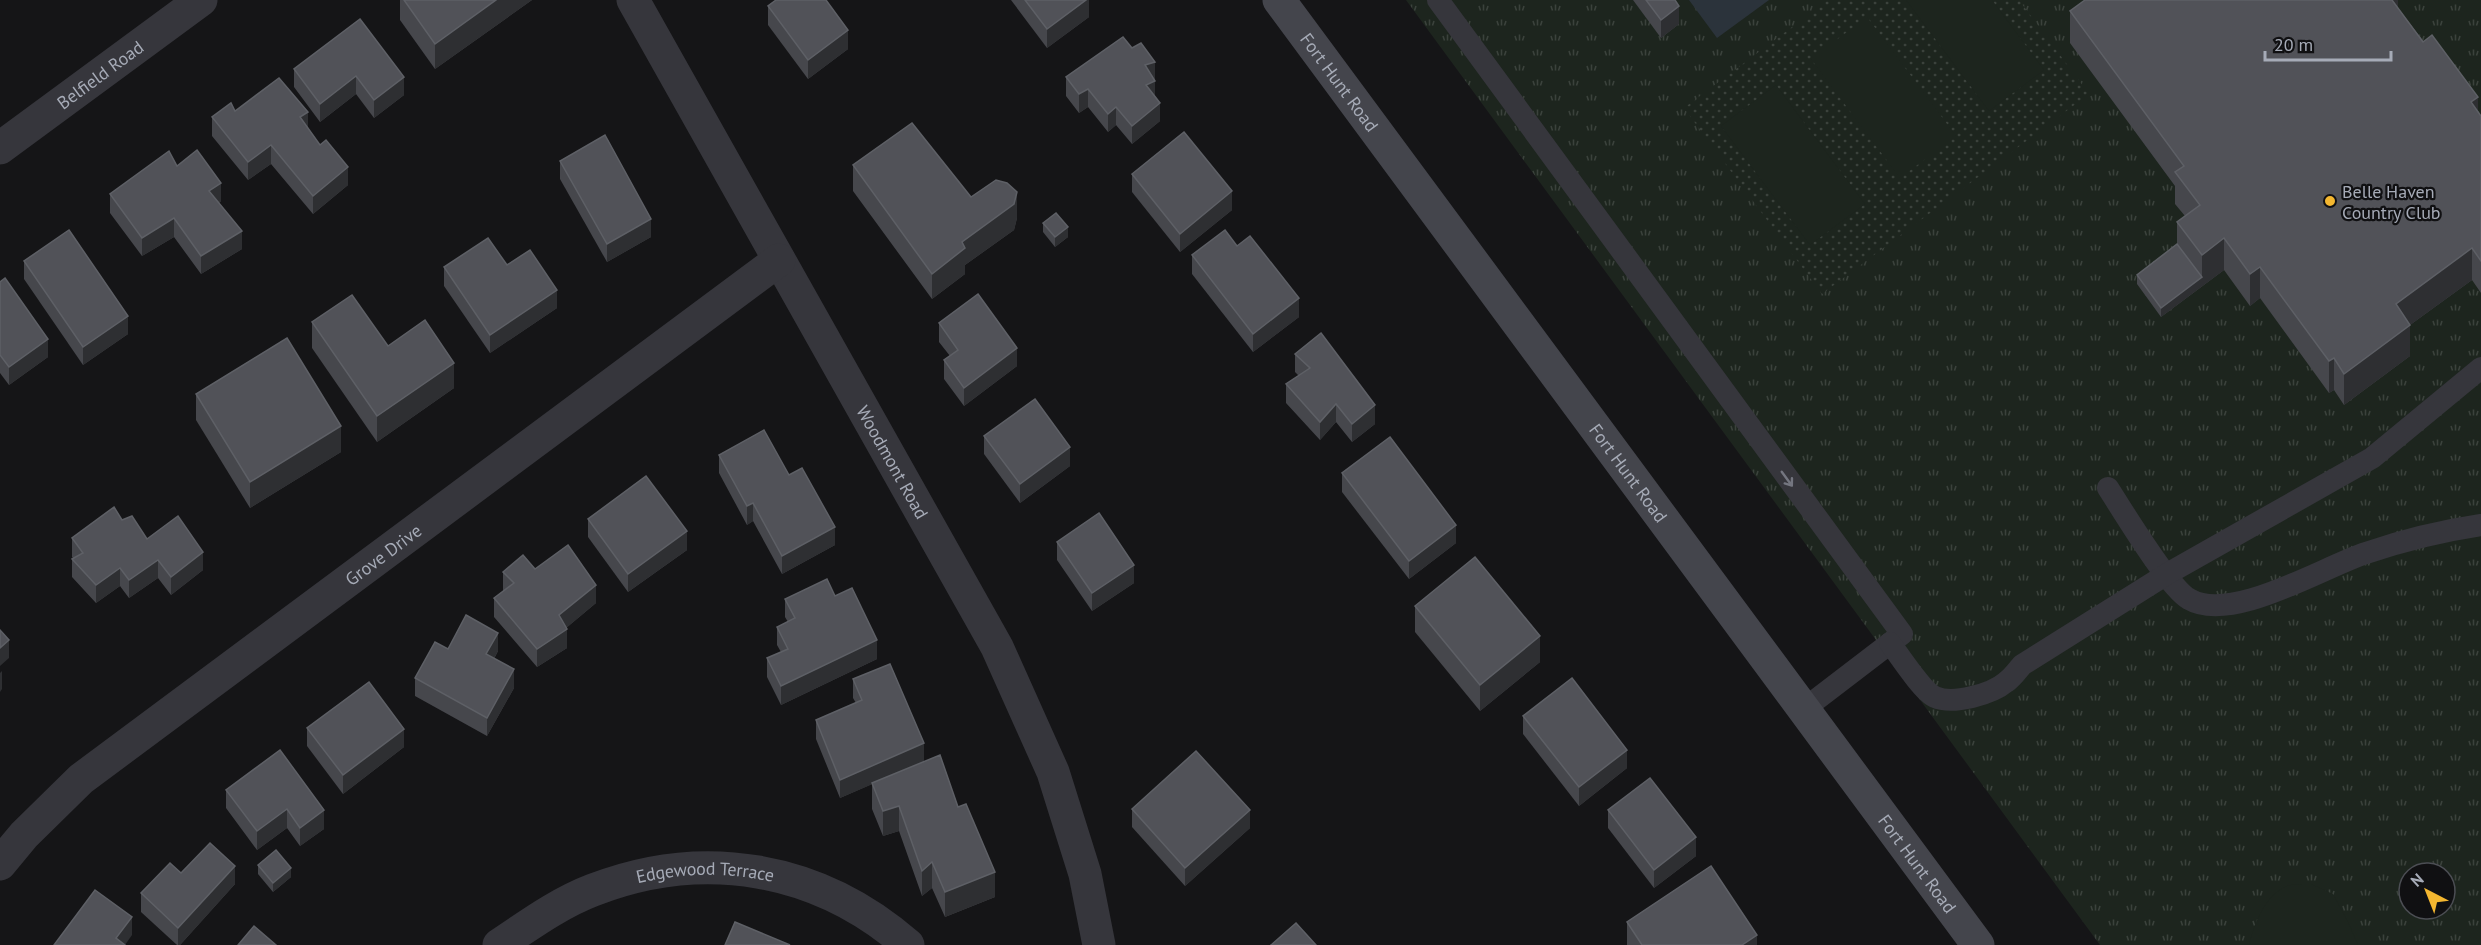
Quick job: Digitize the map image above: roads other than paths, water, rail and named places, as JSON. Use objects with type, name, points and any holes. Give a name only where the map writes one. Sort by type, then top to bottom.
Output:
[{"type":"main road","name":"Fort Hunt Road","points":[[1279,0],[1978,945]]},
{"type":"street","name":"Belfield Road","points":[[0,148],[201,0]]},
{"type":"street","name":"Woodmont Road","points":[[633,0],[997,647],[1053,772],[1085,874],[1099,945]]},
{"type":"street","name":"Grove Drive","points":[[0,864],[24,835],[81,779],[779,260]]},
{"type":"street","name":"Edgewood Terrace","points":[[499,945],[549,912],[591,891],[623,879],[660,871],[704,866],[764,871],[822,889],[867,913],[908,945]]},
{"type":"lane","points":[[1438,0],[1753,432],[1896,639],[1920,683],[1934,697],[1956,700],[1986,693],[2006,683],[2022,665],[2167,574],[2372,458],[2481,368]]},
{"type":"lane","points":[[2108,488],[2180,592],[2188,599],[2200,604],[2225,605],[2258,598],[2363,554],[2422,535],[2481,525]]},
{"type":"lane","points":[[1804,709],[1896,639]]},
{"type":"place","name":"Belle Haven Country Club","points":[[2330,201]]}]
